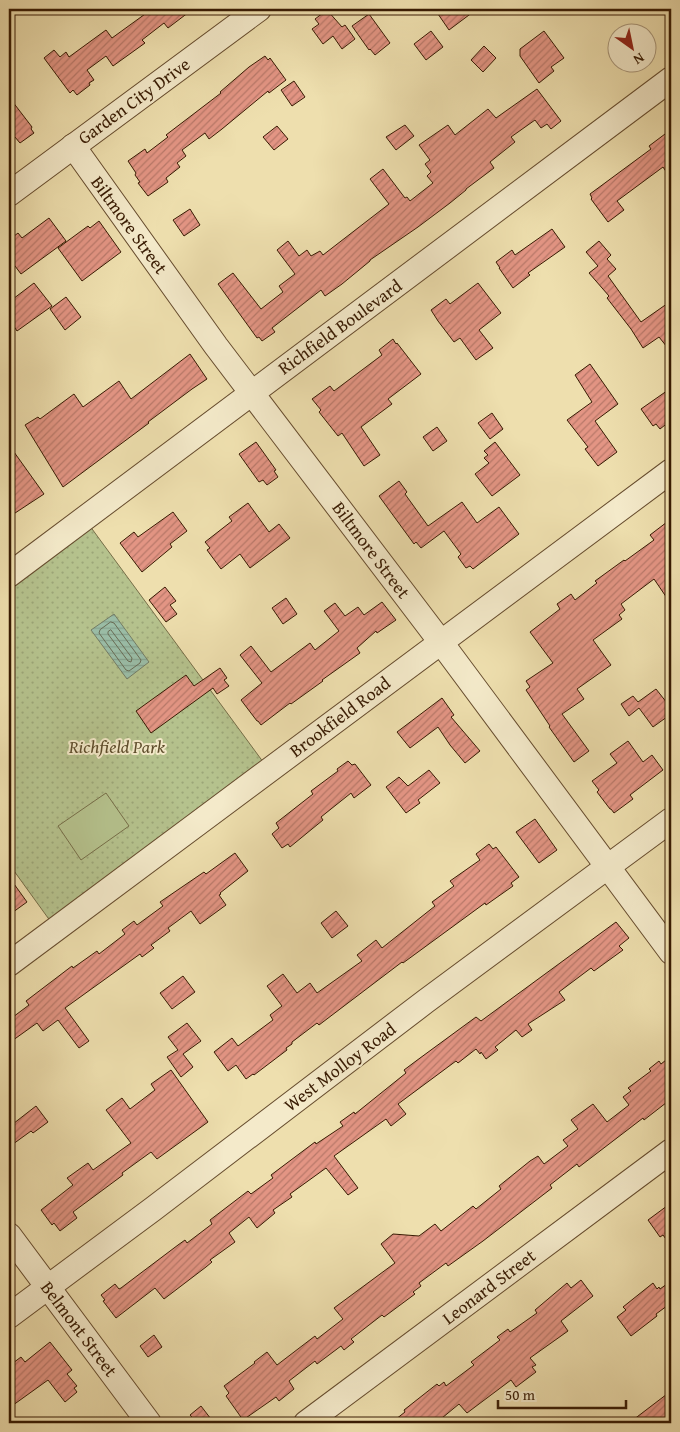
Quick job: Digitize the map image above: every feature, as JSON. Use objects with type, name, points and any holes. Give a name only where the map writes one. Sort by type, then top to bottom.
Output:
[{"type":"street","name":"Garden City Drive","points":[[9,194],[259,9]]},
{"type":"street","name":"Richfield Boulevard","points":[[9,575],[671,79]]},
{"type":"street","name":"Biltmore Street","points":[[73,146],[216,346],[440,641],[671,952]]},
{"type":"street","name":"Brookfield Road","points":[[9,964],[440,641],[671,471]]},
{"type":"street","name":"West Molloy Road","points":[[9,1316],[426,1001],[671,820]]},
{"type":"street","name":"Leonard Street","points":[[306,1423],[671,1151]]},
{"type":"street","name":"Belmont Street","points":[[9,1235],[149,1423]]},
{"type":"green space","name":"Richfield Park","points":[[84,518],[269,770],[56,929],[9,864],[9,575]]},
{"type":"green space","points":[[106,793],[129,826],[81,860],[58,826]]},
{"type":"water","points":[[114,614],[149,662],[127,679],[91,630]]},
{"type":"building","points":[[152,9],[193,9],[168,28],[164,23],[142,40],[145,43],[113,66],[106,56],[87,70],[94,80],[77,95],[73,90],[70,93],[44,58],[54,50],[60,57],[66,52],[69,57],[106,30],[112,38]]},
{"type":"building","points":[[445,9],[477,9],[449,30],[438,14]]},
{"type":"building","points":[[327,10],[342,27],[345,25],[355,39],[342,49],[333,36],[323,44],[312,29],[319,24],[315,19]]},
{"type":"building","points":[[369,14],[390,43],[375,55],[369,50],[352,26]]},
{"type":"building","points":[[431,31],[443,47],[426,60],[414,44]]},
{"type":"building","points":[[544,31],[564,58],[551,67],[554,71],[539,83],[520,56],[520,49]]},
{"type":"building","points":[[484,46],[496,58],[483,72],[471,60]]},
{"type":"building","points":[[265,56],[268,60],[270,58],[286,80],[269,93],[268,91],[209,139],[205,133],[182,150],[186,156],[177,163],[180,167],[166,178],[168,182],[148,196],[138,183],[140,182],[135,175],[136,173],[128,161],[145,149],[147,153],[168,137],[166,135]]},
{"type":"building","points":[[294,81],[305,97],[292,106],[281,90]]},
{"type":"building","points":[[537,89],[561,121],[551,129],[547,124],[541,128],[535,120],[511,137],[515,142],[490,162],[494,168],[450,203],[370,260],[325,296],[321,290],[272,328],[275,332],[262,341],[259,337],[257,338],[218,284],[233,273],[261,309],[283,292],[279,286],[295,274],[277,250],[288,241],[299,256],[307,250],[311,256],[320,251],[323,255],[389,204],[370,179],[383,169],[405,198],[407,197],[410,201],[433,183],[427,176],[431,172],[425,164],[430,160],[419,145],[448,125],[455,135],[488,109],[496,118]]},
{"type":"building","points":[[9,97],[32,127],[31,129],[34,133],[20,143],[9,130]]},
{"type":"building","points":[[405,125],[414,136],[396,150],[386,137]]},
{"type":"building","points":[[277,126],[288,139],[274,150],[263,137]]},
{"type":"building","points":[[665,134],[671,143],[671,179],[663,167],[617,201],[624,210],[608,222],[591,199],[590,194],[651,149],[649,146]]},
{"type":"building","points":[[190,209],[200,225],[184,236],[173,220]]},
{"type":"building","points":[[49,218],[66,241],[21,274],[9,258],[9,240],[18,233],[22,238]]},
{"type":"building","points":[[99,221],[121,252],[82,281],[58,248],[88,226],[90,228]]},
{"type":"building","points":[[552,229],[565,247],[528,273],[530,275],[513,288],[496,262],[512,250],[515,255]]},
{"type":"building","points":[[599,241],[611,255],[607,259],[616,269],[608,276],[641,322],[671,301],[671,352],[659,337],[643,348],[607,298],[609,296],[589,273],[598,266],[586,252]]},
{"type":"building","points":[[34,283],[52,306],[17,331],[9,319],[9,302]]},
{"type":"building","points":[[478,283],[501,313],[479,330],[493,348],[476,360],[460,338],[454,342],[431,310],[446,299],[450,304]]},
{"type":"building","points":[[66,297],[81,317],[65,330],[50,309]]},
{"type":"building","points":[[393,339],[421,374],[388,399],[392,404],[361,427],[380,455],[364,466],[342,433],[338,436],[319,412],[321,410],[312,399],[330,386],[334,391],[382,355],[379,350]]},
{"type":"building","points":[[190,354],[207,379],[63,487],[25,425],[38,417],[40,419],[74,394],[83,407],[119,381],[131,399]]},
{"type":"building","points":[[590,364],[618,404],[595,421],[617,452],[598,466],[585,449],[588,447],[567,420],[592,402],[575,375]]},
{"type":"building","points":[[671,388],[671,411],[666,415],[670,421],[660,429],[656,424],[653,426],[641,409]]},
{"type":"building","points":[[492,413],[503,429],[490,439],[478,423]]},
{"type":"building","points":[[437,427],[447,441],[433,451],[423,437]]},
{"type":"building","points":[[256,442],[276,470],[274,471],[278,477],[267,485],[263,480],[259,482],[239,454]]},
{"type":"building","points":[[495,442],[520,475],[492,496],[475,474],[489,463],[484,458],[488,455],[484,451]]},
{"type":"building","points":[[9,445],[44,494],[9,517]]},
{"type":"building","points":[[399,481],[407,492],[405,494],[428,526],[462,502],[477,523],[499,507],[519,534],[473,569],[470,566],[466,568],[458,557],[461,554],[444,531],[421,548],[416,542],[414,544],[379,496]]},
{"type":"building","points":[[248,503],[269,532],[279,524],[290,538],[250,568],[240,554],[221,569],[207,550],[210,548],[205,542],[232,521],[229,517]]},
{"type":"building","points":[[173,512],[187,531],[170,544],[172,547],[142,572],[120,543],[134,532],[138,537]]},
{"type":"building","points":[[671,519],[671,604],[654,579],[621,604],[625,610],[619,615],[622,619],[593,640],[611,665],[577,689],[584,699],[562,714],[589,751],[574,762],[526,690],[530,687],[526,681],[553,663],[530,632],[560,609],[557,604],[571,594],[575,600],[597,583],[595,581],[654,540],[650,535]]},
{"type":"building","points":[[165,587],[176,601],[170,605],[177,614],[166,622],[149,600]]},
{"type":"building","points":[[286,598],[297,614],[283,624],[272,608]]},
{"type":"building","points":[[382,602],[396,620],[377,633],[376,631],[357,648],[360,653],[323,681],[261,725],[257,721],[241,700],[262,683],[240,655],[251,646],[271,672],[310,643],[315,650],[339,631],[324,611],[335,603],[345,616],[358,607],[364,615]]},
{"type":"building","points":[[220,668],[227,678],[224,680],[229,686],[217,694],[213,688],[151,733],[136,711],[186,675],[194,686]]},
{"type":"building","points":[[656,689],[671,708],[671,714],[653,727],[639,708],[629,716],[621,704],[633,696],[638,702]]},
{"type":"building","points":[[442,698],[454,715],[451,717],[480,751],[465,763],[438,727],[410,748],[397,732]]},
{"type":"building","points":[[628,741],[643,762],[652,755],[663,770],[630,795],[633,799],[614,813],[597,792],[599,790],[592,781],[617,763],[610,754]]},
{"type":"building","points":[[348,761],[352,765],[355,764],[371,785],[354,798],[351,793],[321,817],[323,820],[290,847],[288,844],[282,848],[272,834],[279,828],[276,823],[313,794],[311,791]]},
{"type":"building","points":[[429,770],[440,783],[418,800],[420,803],[406,813],[386,787],[399,777],[408,786]]},
{"type":"building","points":[[535,819],[557,850],[539,863],[516,832]]},
{"type":"building","points":[[489,844],[493,849],[496,847],[519,877],[511,883],[513,886],[486,905],[485,903],[402,962],[319,1025],[317,1023],[292,1042],[286,1048],[287,1050],[254,1075],[246,1079],[236,1065],[228,1071],[214,1052],[232,1038],[238,1046],[273,1020],[270,1015],[282,1006],[267,986],[283,974],[297,993],[310,983],[317,993],[362,961],[357,955],[376,940],[382,948],[435,906],[432,902],[454,886],[450,881],[480,860],[476,854]]},
{"type":"building","points":[[235,853],[248,871],[220,893],[219,895],[226,905],[200,924],[191,911],[168,928],[170,931],[151,945],[154,948],[142,957],[140,954],[65,1008],[89,1041],[79,1048],[58,1020],[43,1031],[37,1023],[9,1043],[9,1020],[29,1005],[26,1001],[72,966],[73,968],[97,951],[99,954],[125,934],[122,930],[134,921],[137,925],[163,906],[160,902],[204,872],[206,874]]},
{"type":"building","points":[[9,877],[27,902],[9,915]]},
{"type":"building","points":[[336,911],[348,926],[332,938],[321,923]]},
{"type":"building","points":[[616,922],[629,938],[619,946],[623,950],[594,971],[591,968],[559,992],[565,1000],[528,1024],[532,1030],[522,1037],[516,1030],[495,1047],[498,1050],[486,1059],[476,1049],[458,1063],[456,1061],[398,1104],[406,1114],[391,1126],[386,1119],[334,1156],[358,1188],[348,1195],[326,1168],[290,1194],[292,1197],[273,1210],[275,1213],[257,1228],[249,1217],[229,1233],[235,1242],[210,1260],[212,1262],[164,1299],[155,1288],[116,1318],[103,1301],[105,1300],[101,1295],[115,1284],[119,1289],[121,1288],[185,1240],[187,1243],[212,1224],[210,1220],[248,1191],[251,1194],[273,1178],[271,1175],[315,1142],[316,1144],[343,1126],[340,1122],[354,1112],[355,1114],[406,1073],[404,1070],[416,1061],[476,1017],[481,1021]]},
{"type":"building","points":[[183,976],[195,992],[172,1009],[160,993]]},
{"type":"building","points":[[187,1023],[201,1041],[183,1054],[193,1067],[181,1077],[167,1057],[178,1050],[168,1037]]},
{"type":"building","points":[[671,1056],[671,1099],[579,1167],[577,1164],[550,1185],[552,1188],[483,1241],[448,1266],[446,1263],[419,1283],[421,1286],[413,1292],[415,1294],[384,1317],[382,1315],[351,1339],[354,1342],[344,1350],[341,1346],[317,1364],[315,1361],[289,1381],[294,1389],[279,1401],[276,1397],[243,1420],[226,1396],[229,1393],[224,1386],[267,1352],[277,1365],[315,1336],[317,1339],[343,1319],[334,1308],[395,1263],[381,1244],[393,1234],[419,1236],[435,1224],[441,1231],[473,1206],[476,1209],[501,1189],[499,1186],[530,1161],[538,1156],[544,1164],[568,1146],[563,1140],[578,1129],[571,1120],[593,1104],[607,1122],[629,1105],[623,1097],[631,1091],[628,1088],[651,1071],[649,1069],[659,1061],[661,1064]]},
{"type":"building","points":[[171,1070],[208,1122],[157,1159],[151,1152],[122,1173],[123,1175],[73,1212],[77,1218],[60,1231],[54,1223],[52,1225],[41,1210],[73,1185],[67,1178],[88,1163],[93,1170],[131,1143],[106,1110],[122,1098],[130,1109],[155,1090],[151,1084]]},
{"type":"building","points":[[36,1106],[48,1122],[33,1133],[31,1131],[9,1147],[9,1127]]},
{"type":"building","points":[[671,1203],[671,1246],[663,1235],[660,1237],[648,1220]]},
{"type":"building","points":[[581,1280],[593,1296],[561,1321],[568,1331],[530,1358],[536,1365],[532,1367],[536,1372],[516,1387],[511,1380],[467,1413],[459,1404],[436,1423],[391,1423],[405,1412],[404,1410],[437,1384],[439,1386],[444,1382],[446,1386],[474,1365],[471,1362],[500,1340],[497,1337],[508,1329],[510,1332],[537,1313],[535,1310],[567,1283],[571,1288]]},
{"type":"building","points":[[671,1281],[671,1303],[631,1336],[617,1317],[626,1310],[623,1307],[653,1283],[657,1289],[659,1287],[660,1289]]},
{"type":"building","points":[[154,1335],[162,1347],[148,1357],[140,1346]]},
{"type":"building","points":[[50,1342],[72,1370],[67,1374],[77,1386],[74,1388],[77,1392],[65,1402],[48,1380],[9,1408],[9,1366],[21,1357],[25,1362]]},
{"type":"building","points":[[671,1391],[671,1417],[663,1423],[629,1423]]},
{"type":"building","points":[[201,1406],[214,1423],[197,1423],[190,1415]]}]
